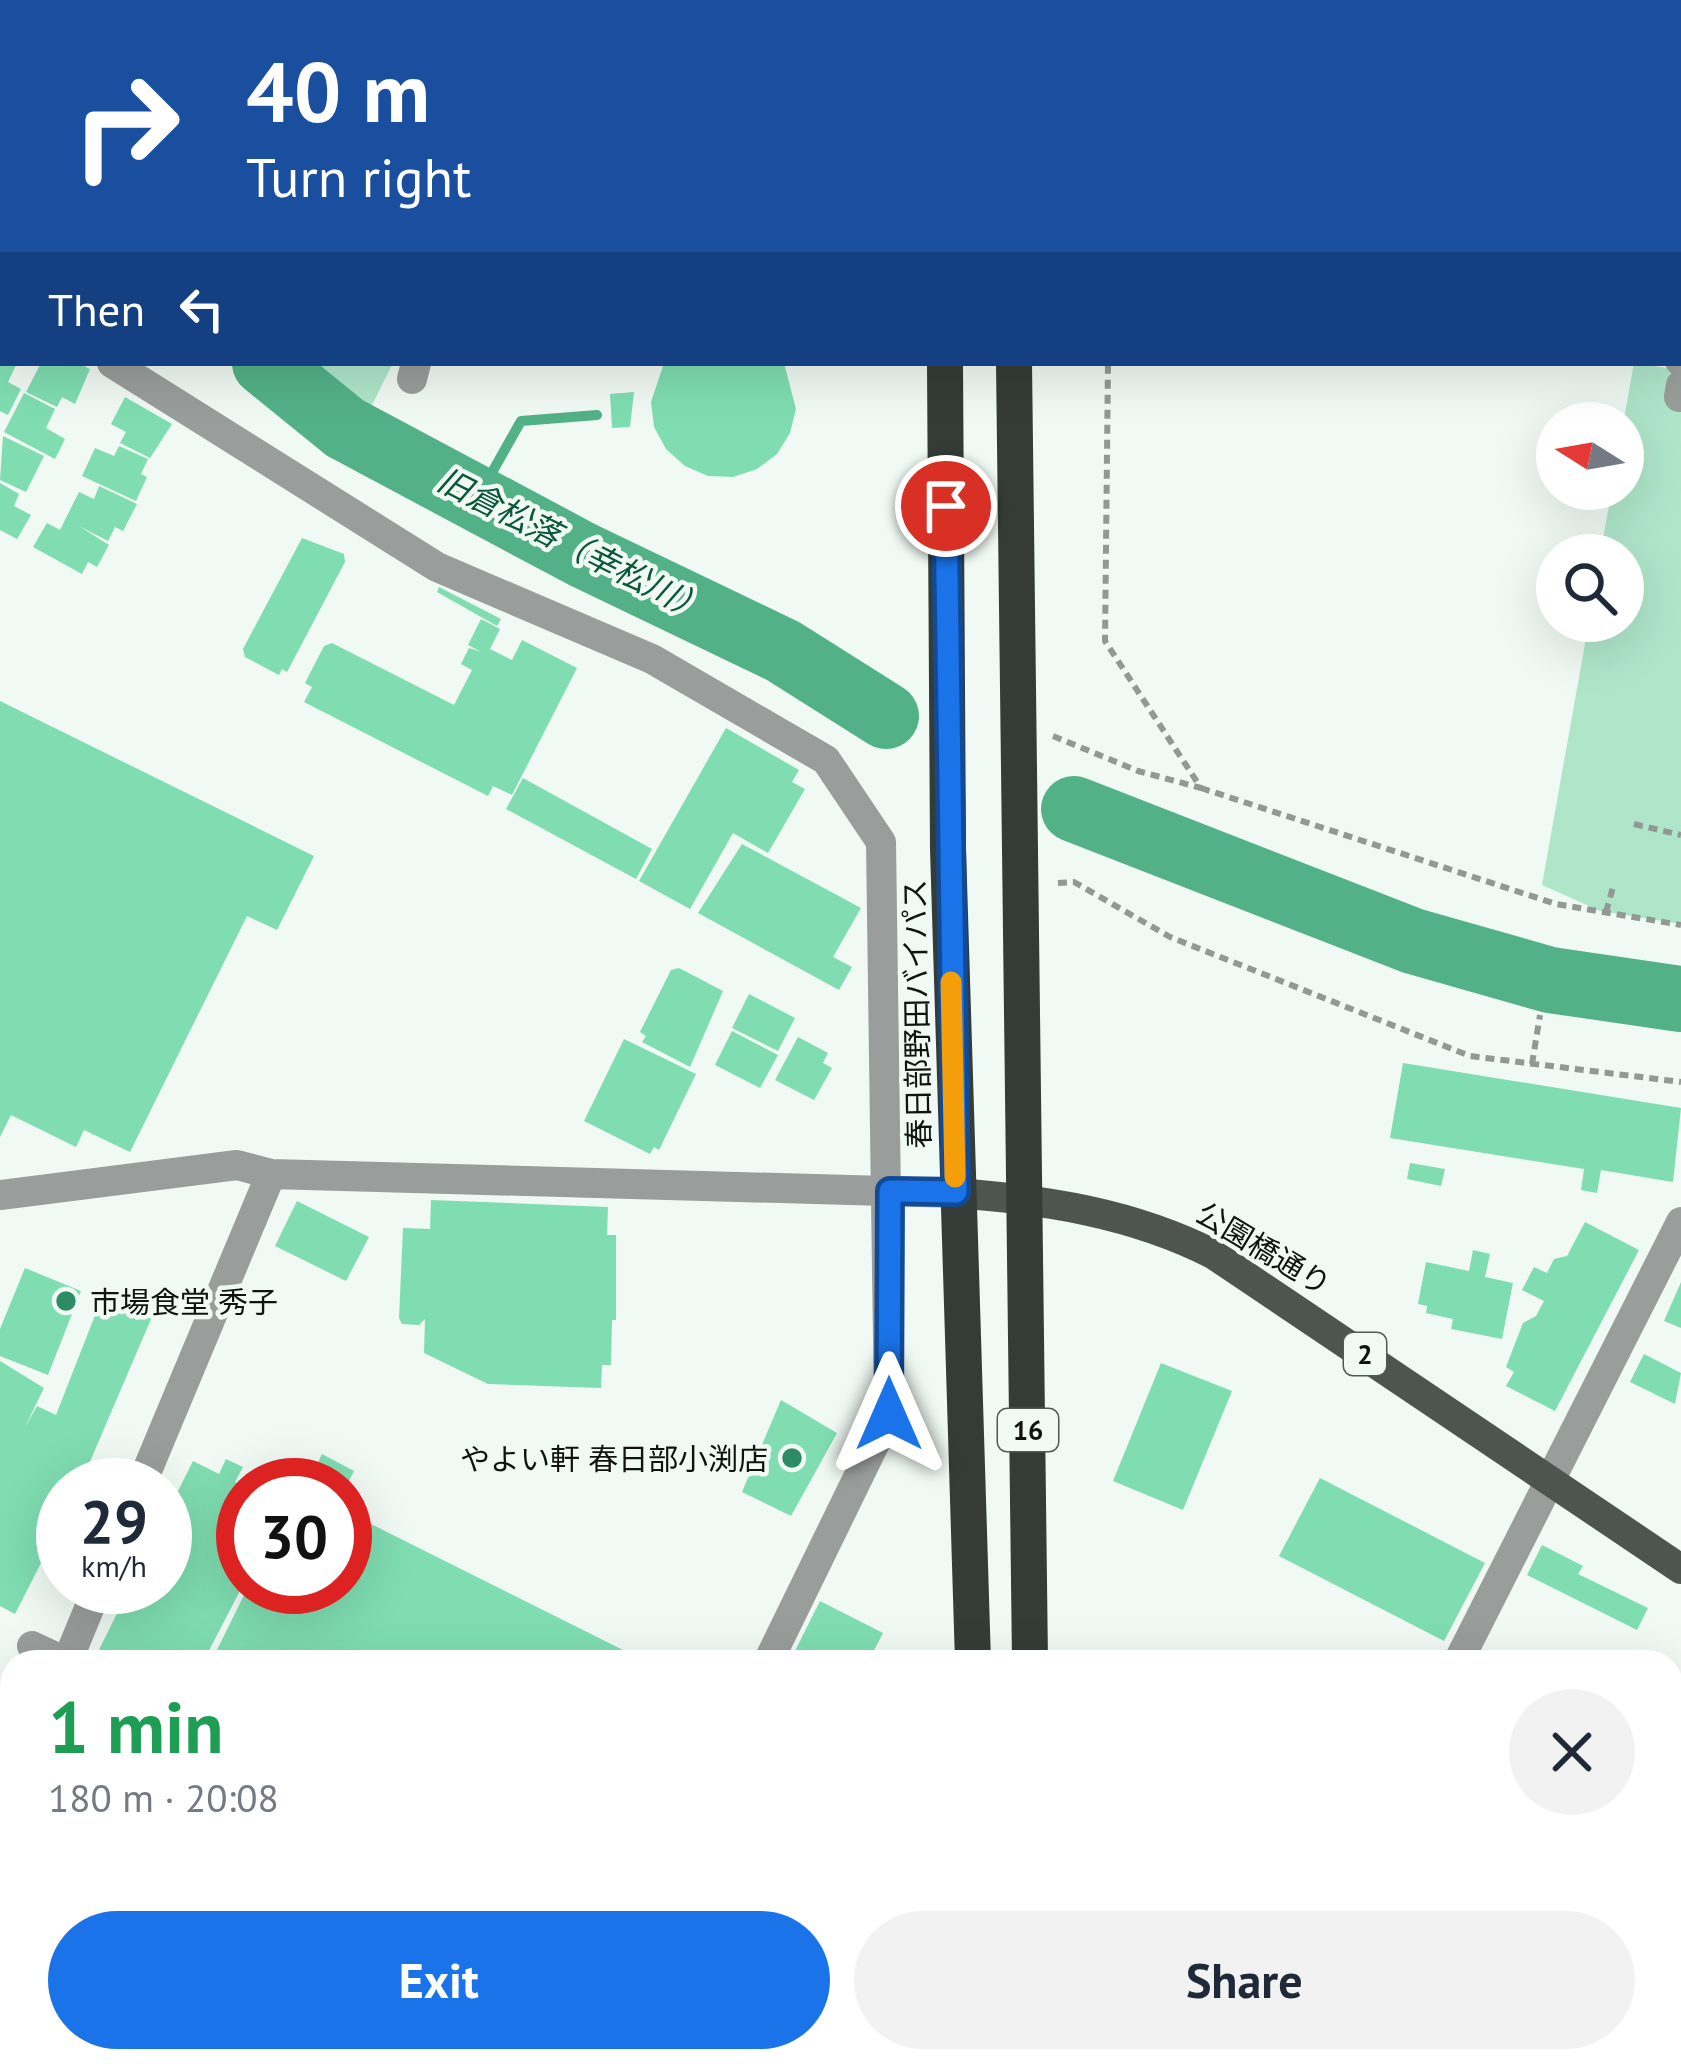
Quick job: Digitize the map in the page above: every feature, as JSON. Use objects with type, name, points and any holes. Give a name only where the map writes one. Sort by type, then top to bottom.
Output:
[{"type":"highway","name":"春日部野田バイパス","points":[[945,366],[956,1192],[973,1650]]},
{"type":"highway","name":"16","points":[[1014,366],[1030,1650]]},
{"type":"main road","name":"公園橋通り","points":[[956,1192],[1022,1198],[1163,1229],[1213,1254],[1681,1569]]},
{"type":"street","points":[[117,366],[436,567],[652,659],[826,760],[881,842],[890,1191],[889,1414],[774,1650]]},
{"type":"street","points":[[0,1196],[237,1165],[271,1174],[956,1192]]},
{"type":"street","points":[[152,1458],[271,1174]]},
{"type":"street","points":[[1464,1650],[1681,1222]]},
{"type":"street","points":[[71,1650],[86,1614]]},
{"type":"street","points":[[32,1646],[40,1650]]},
{"type":"path","points":[[1108,366],[1105,641],[1201,788]]},
{"type":"path","points":[[1016,721],[1138,771],[1556,904],[1681,925]]},
{"type":"path","points":[[1634,824],[1681,835]]},
{"type":"path","points":[[1018,886],[1074,882],[1170,937],[1470,1056],[1681,1082]]},
{"type":"path","points":[[1606,912],[1613,887]]},
{"type":"path","points":[[1532,1064],[1540,1015]]},
{"type":"green space","points":[[310,366],[392,366],[367,415]]},
{"type":"green space","points":[[1633,366],[1681,370],[1681,924],[1600,911],[1542,885],[1585,642],[1644,642],[1644,534],[1604,534],[1608,510],[1644,510],[1644,402],[1627,402]]},
{"type":"building","points":[[0,366],[16,366],[8,382],[21,389],[8,415],[0,411]]},
{"type":"building","points":[[39,366],[90,369],[75,404],[62,397],[57,407],[26,392]]},
{"type":"building","points":[[663,366],[785,366],[796,409],[790,433],[777,454],[757,469],[733,477],[708,476],[685,466],[666,449],[654,427],[651,402]]},
{"type":"building","points":[[634,392],[630,427],[612,428],[610,394]]},
{"type":"building","points":[[24,393],[55,409],[46,428],[65,439],[55,459],[4,432]]},
{"type":"building","points":[[125,397],[172,424],[150,458],[120,443],[126,432],[111,424]]},
{"type":"building","points":[[3,436],[44,456],[26,492],[0,480]]},
{"type":"building","points":[[119,446],[148,459],[141,474],[147,477],[136,501],[82,476],[95,448],[114,456]]},
{"type":"building","points":[[0,483],[19,494],[14,506],[31,515],[17,539],[0,530]]},
{"type":"building","points":[[99,486],[137,504],[123,531],[115,527],[108,541],[79,526],[109,545],[97,567],[88,562],[82,574],[33,547],[47,523],[60,530],[79,492],[94,499]]},
{"type":"building","points":[[302,538],[344,554],[345,562],[287,672],[282,669],[279,675],[245,657],[243,649]]},
{"type":"building","points":[[439,587],[501,619],[497,626],[437,592]]},
{"type":"building","points":[[481,619],[500,629],[490,649],[512,660],[522,640],[577,668],[512,795],[493,786],[488,796],[304,702],[312,687],[305,683],[324,646],[332,643],[454,705],[472,670],[461,664],[469,648],[481,652],[468,645]]},
{"type":"building","points":[[0,701],[314,856],[277,930],[247,916],[130,1152],[84,1130],[76,1147],[11,1115],[0,1137]]},
{"type":"building","points":[[726,728],[799,770],[792,782],[805,789],[768,853],[733,833],[690,909],[639,881]]},
{"type":"building","points":[[523,778],[652,849],[636,879],[506,809]]},
{"type":"building","points":[[742,844],[861,908],[833,957],[852,967],[839,990],[698,913]]},
{"type":"building","points":[[679,968],[723,991],[690,1067],[642,1042],[646,1036],[640,1032],[671,970]]},
{"type":"building","points":[[749,994],[795,1018],[778,1051],[732,1028]]},
{"type":"building","points":[[732,1031],[778,1055],[760,1088],[715,1065]]},
{"type":"building","points":[[798,1037],[828,1053],[823,1063],[832,1068],[814,1100],[775,1080]]},
{"type":"building","points":[[624,1039],[696,1074],[659,1150],[654,1147],[650,1154],[584,1121]]},
{"type":"building","points":[[1403,1063],[1681,1108],[1673,1182],[1601,1170],[1597,1193],[1581,1190],[1584,1169],[1390,1138]]},
{"type":"building","points":[[1410,1163],[1445,1169],[1441,1186],[1407,1179]]},
{"type":"building","points":[[431,1200],[608,1207],[607,1235],[616,1235],[616,1320],[612,1320],[611,1365],[602,1365],[601,1388],[488,1384],[424,1353],[425,1319],[419,1325],[402,1324],[399,1318],[403,1228],[430,1229]]},
{"type":"building","points":[[297,1201],[369,1237],[346,1281],[275,1246]]},
{"type":"building","points":[[1585,1222],[1639,1250],[1555,1411],[1506,1386],[1514,1372],[1506,1367],[1523,1323],[1536,1316],[1544,1301],[1522,1290],[1534,1267],[1547,1273],[1554,1259],[1567,1256]]},
{"type":"building","points":[[1473,1250],[1490,1254],[1485,1277],[1513,1283],[1502,1339],[1451,1329],[1453,1319],[1426,1313],[1427,1306],[1418,1304],[1426,1262],[1469,1271]]},
{"type":"building","points":[[25,1268],[81,1291],[48,1375],[0,1356],[0,1329]]},
{"type":"building","points":[[1681,1282],[1681,1328],[1664,1321]]},
{"type":"building","points":[[101,1300],[149,1312],[151,1319],[92,1458],[36,1458],[36,1573],[15,1614],[0,1606],[0,1361],[44,1388],[25,1427],[37,1406],[56,1415]]},
{"type":"building","points":[[1644,1354],[1681,1373],[1675,1404],[1630,1382]]},
{"type":"building","points":[[1161,1363],[1232,1391],[1183,1510],[1113,1481]]},
{"type":"building","points":[[781,1400],[837,1433],[791,1516],[742,1492]]},
{"type":"building","points":[[193,1461],[216,1472],[216,1614],[228,1614],[209,1650],[99,1650],[117,1614],[192,1614]]},
{"type":"building","points":[[1320,1478],[1485,1563],[1444,1641],[1279,1556]]},
{"type":"building","points":[[372,1524],[623,1650],[217,1650],[235,1614],[372,1614]]},
{"type":"building","points":[[1542,1545],[1583,1566],[1578,1574],[1648,1608],[1637,1630],[1527,1575]]},
{"type":"building","points":[[820,1601],[883,1633],[874,1650],[796,1650]]},
{"type":"waterway","name":"旧倉松落（幸松川）","points":[[269,366],[345,428],[583,555],[783,651],[886,716]]},
{"type":"waterway","points":[[477,499],[521,421],[597,415]]},
{"type":"waterway","name":"旧倉松落（幸松川）","points":[[1074,809],[1413,941],[1550,980],[1681,999]]},
{"type":"slow traffic","points":[[951,982],[955,1177]]},
{"type":"place","name":"市場食堂 秀子","points":[[66,1301]]},
{"type":"place","name":"やよい軒 春日部小渕店","points":[[792,1458]]},
{"type":"route","points":[[889,1414],[890,1191],[956,1192],[947,849],[946,506]]}]
